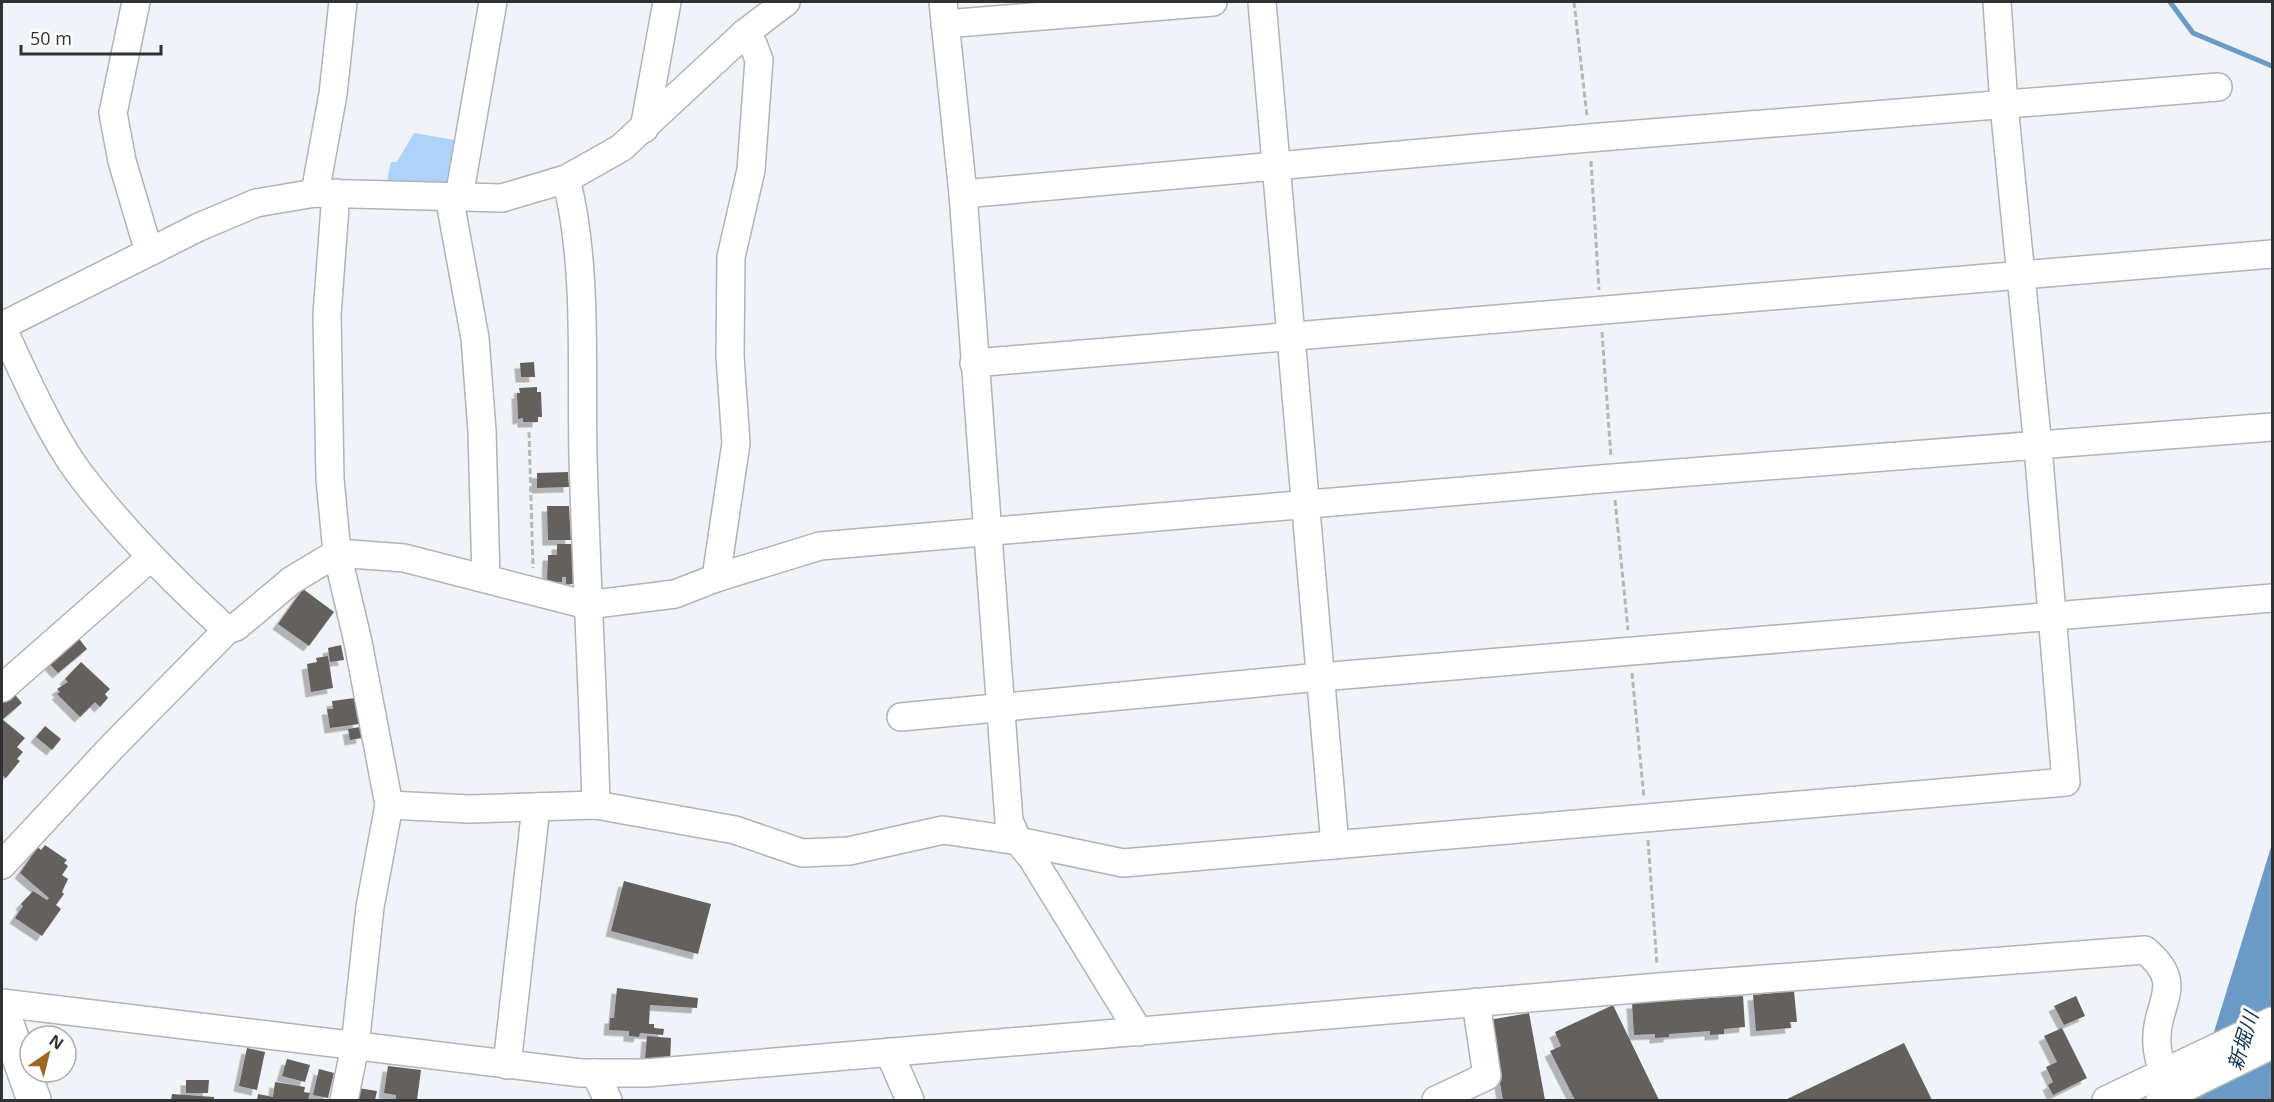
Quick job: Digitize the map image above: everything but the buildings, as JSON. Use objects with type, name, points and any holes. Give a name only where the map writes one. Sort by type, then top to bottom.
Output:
[{"type":"main road","points":[[2,1011],[34,1101]]},
{"type":"street","points":[[136,2],[113,113],[122,161],[148,252]]},
{"type":"street","points":[[343,2],[333,94],[326,193],[330,479],[337,553],[358,642],[389,806],[370,908],[355,1046],[344,1101]]},
{"type":"street","points":[[486,578],[482,431],[475,338],[454,196],[493,2]]},
{"type":"street","points":[[644,129],[667,2]]},
{"type":"street","points":[[227,630],[151,557],[78,471],[37,400],[2,327],[148,252],[256,203],[326,193],[502,198],[566,179],[621,148],[745,33],[786,2]]},
{"type":"street","points":[[1139,1032],[1032,858],[1018,841],[1010,821],[986,530],[963,194],[944,13],[1213,2]]},
{"type":"street","points":[[1262,2],[1335,845]]},
{"type":"street","points":[[389,806],[469,809],[596,805],[735,830],[802,853],[849,851],[943,830],[1018,841],[1123,863],[2066,782],[2023,276],[2004,105],[1997,2]]},
{"type":"street","points":[[716,578],[736,443],[730,356],[731,257],[751,170],[759,60],[753,44],[745,33]]},
{"type":"street","points":[[963,194],[1589,138],[2218,87]]},
{"type":"street","points":[[566,179],[579,243],[586,605],[594,702],[596,805]]},
{"type":"street","points":[[974,363],[2272,254]]},
{"type":"street","points":[[2,865],[112,747],[227,630],[236,627],[292,580],[337,553],[404,558],[586,605],[675,594],[716,578],[820,546],[1304,503],[2272,427]]},
{"type":"street","points":[[2,688],[151,557]]},
{"type":"street","points":[[901,717],[1320,677],[2272,598]]},
{"type":"street","points":[[507,1065],[536,807]]},
{"type":"street","points":[[2,1003],[507,1065],[595,1073],[646,1073],[1476,1002],[2145,950],[2160,963],[2168,979],[2157,1044],[2170,1089]]},
{"type":"street","points":[[1436,1101],[1487,1076],[1476,1002]]},
{"type":"street","points":[[2170,1089],[2197,1057],[2272,1021]]},
{"type":"street","points":[[2106,1101],[2170,1089],[2272,1045]]},
{"type":"street","points":[[889,1052],[910,1101]]},
{"type":"street","points":[[595,1073],[608,1101]]},
{"type":"path","points":[[1574,2],[1589,138],[1613,478],[1646,818],[1659,987]]},
{"type":"path","points":[[529,432],[534,591]]},
{"type":"shaded area","points":[[414,133],[460,141],[452,186],[387,181],[391,162],[397,162]]},
{"type":"water","name":"新堀川","points":[[2272,844],[2272,1100],[2193,1100]]},
{"type":"waterway","points":[[2170,2],[2193,33],[2272,66]]}]
